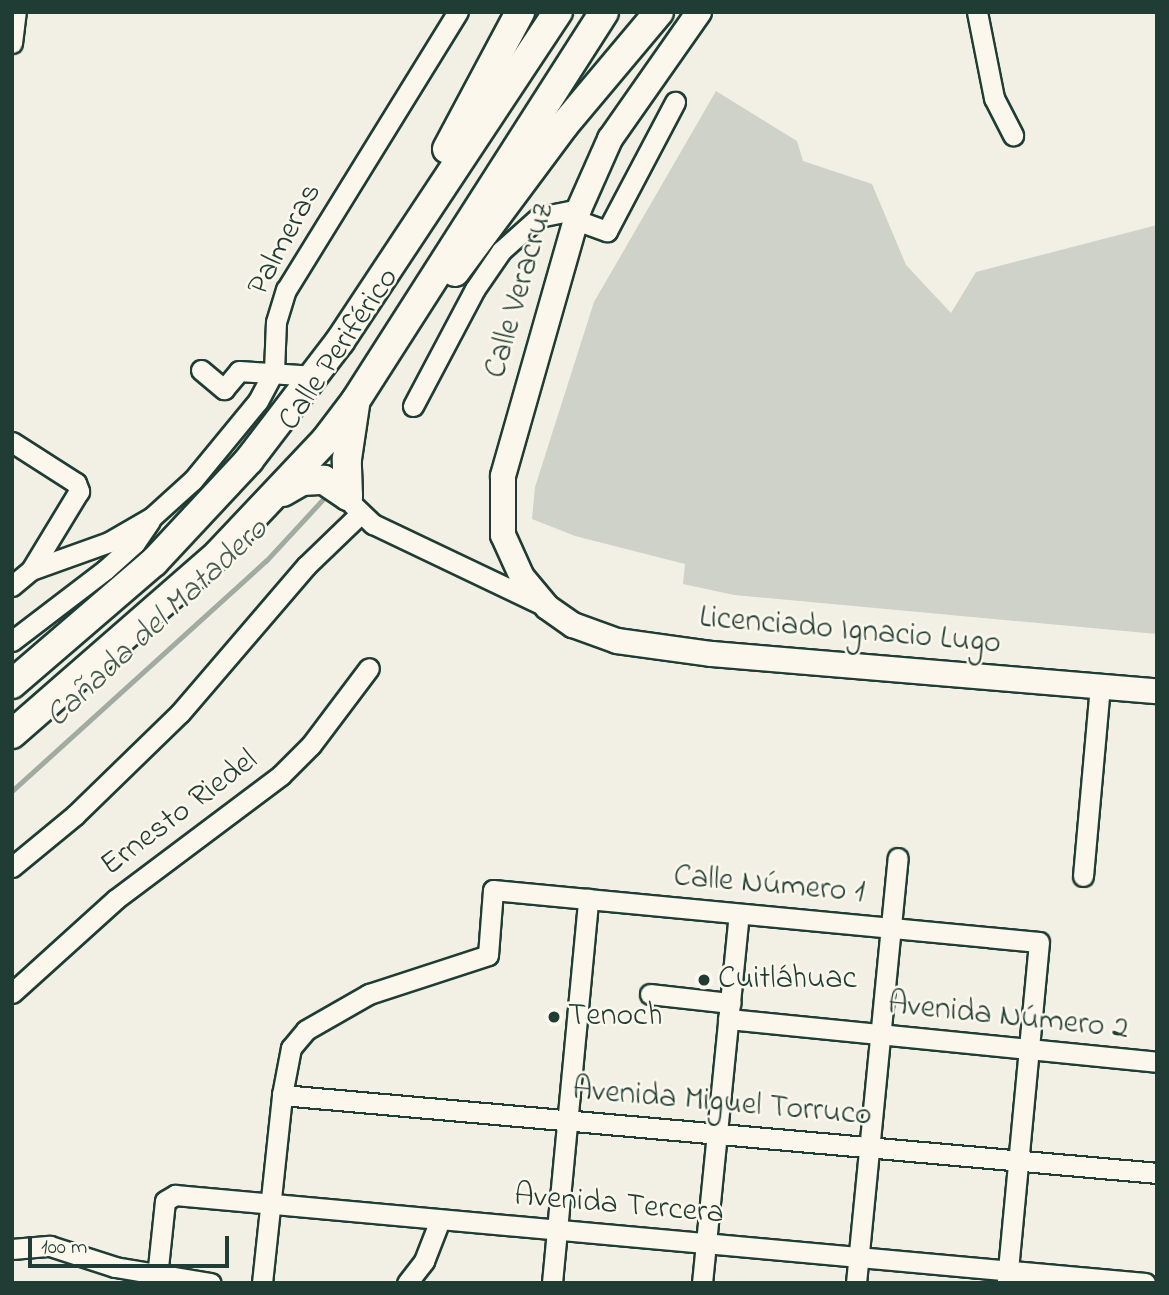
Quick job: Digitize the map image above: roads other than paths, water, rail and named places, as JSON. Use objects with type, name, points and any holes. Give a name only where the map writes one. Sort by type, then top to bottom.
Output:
[{"type":"highway","points":[[396,255],[520,12]]},
{"type":"highway","name":"Calle Periférico","points":[[12,684],[200,517],[315,376],[558,12]]},
{"type":"highway","name":"Calle Periférico","points":[[12,734],[218,554],[273,498],[356,400],[604,12]]},
{"type":"highway","points":[[396,335],[437,298],[565,124],[659,12]]},
{"type":"highway","points":[[354,505],[348,439],[356,400]]},
{"type":"highway","points":[[273,498],[312,480],[334,483],[354,505]]},
{"type":"main road","name":"Calle Veracruz","points":[[547,607],[511,559],[503,535],[501,497],[577,214],[617,129],[699,12]]},
{"type":"main road","name":"Licenciado Ignacio Lugo","points":[[547,607],[597,636],[640,645],[1157,691]]},
{"type":"street","points":[[12,43],[16,12]]},
{"type":"street","name":"Palmeras","points":[[274,371],[276,322],[286,290],[458,12]]},
{"type":"street","points":[[977,12],[991,87],[1013,135]]},
{"type":"street","points":[[413,406],[475,289],[501,251],[538,217],[577,214],[607,231],[675,102]]},
{"type":"street","points":[[201,370],[224,389],[239,371],[274,371],[315,376]]},
{"type":"street","points":[[31,569],[108,542],[152,517],[193,480],[241,423],[274,371]]},
{"type":"street","points":[[12,442],[76,483],[79,491],[31,569],[12,586]]},
{"type":"street","points":[[12,867],[75,815],[180,713],[306,566],[354,505],[547,607]]},
{"type":"street","points":[[12,641],[114,563],[135,543],[152,517]]},
{"type":"street","name":"Ernesto Riedel","points":[[12,993],[117,899],[281,775],[311,745],[369,668]]},
{"type":"street","points":[[1083,876],[1100,687]]},
{"type":"street","points":[[856,1283],[894,927],[898,858]]},
{"type":"street","name":"Calle Número 1","points":[[282,1095],[291,1048],[306,1030],[325,1017],[369,994],[488,955],[493,890],[1039,942],[1031,1051]]},
{"type":"street","points":[[552,1283],[588,899]]},
{"type":"street","points":[[702,1283],[739,915]]},
{"type":"street","name":"Avenida Número 2","points":[[650,994],[729,1011],[881,1036],[1157,1062]]},
{"type":"street","points":[[1007,1277],[1031,1051]]},
{"type":"street","points":[[262,1283],[282,1095]]},
{"type":"street","name":"Avenida Miguel Torruco","points":[[282,1095],[1157,1173]]},
{"type":"street","name":"Avenida Tercera","points":[[157,1277],[169,1197],[859,1257],[1007,1277],[1145,1283]]},
{"type":"street","points":[[407,1283],[424,1261],[440,1220]]},
{"type":"street","points":[[12,1248],[50,1246],[157,1277],[211,1283]]},
{"type":"waterway","name":"Cañada del Matadero","points":[[12,791],[266,561],[327,495]]},
{"type":"place","name":"Cuitláhuac","points":[[704,980]]},
{"type":"place","name":"Tenoch","points":[[554,1017]]}]
